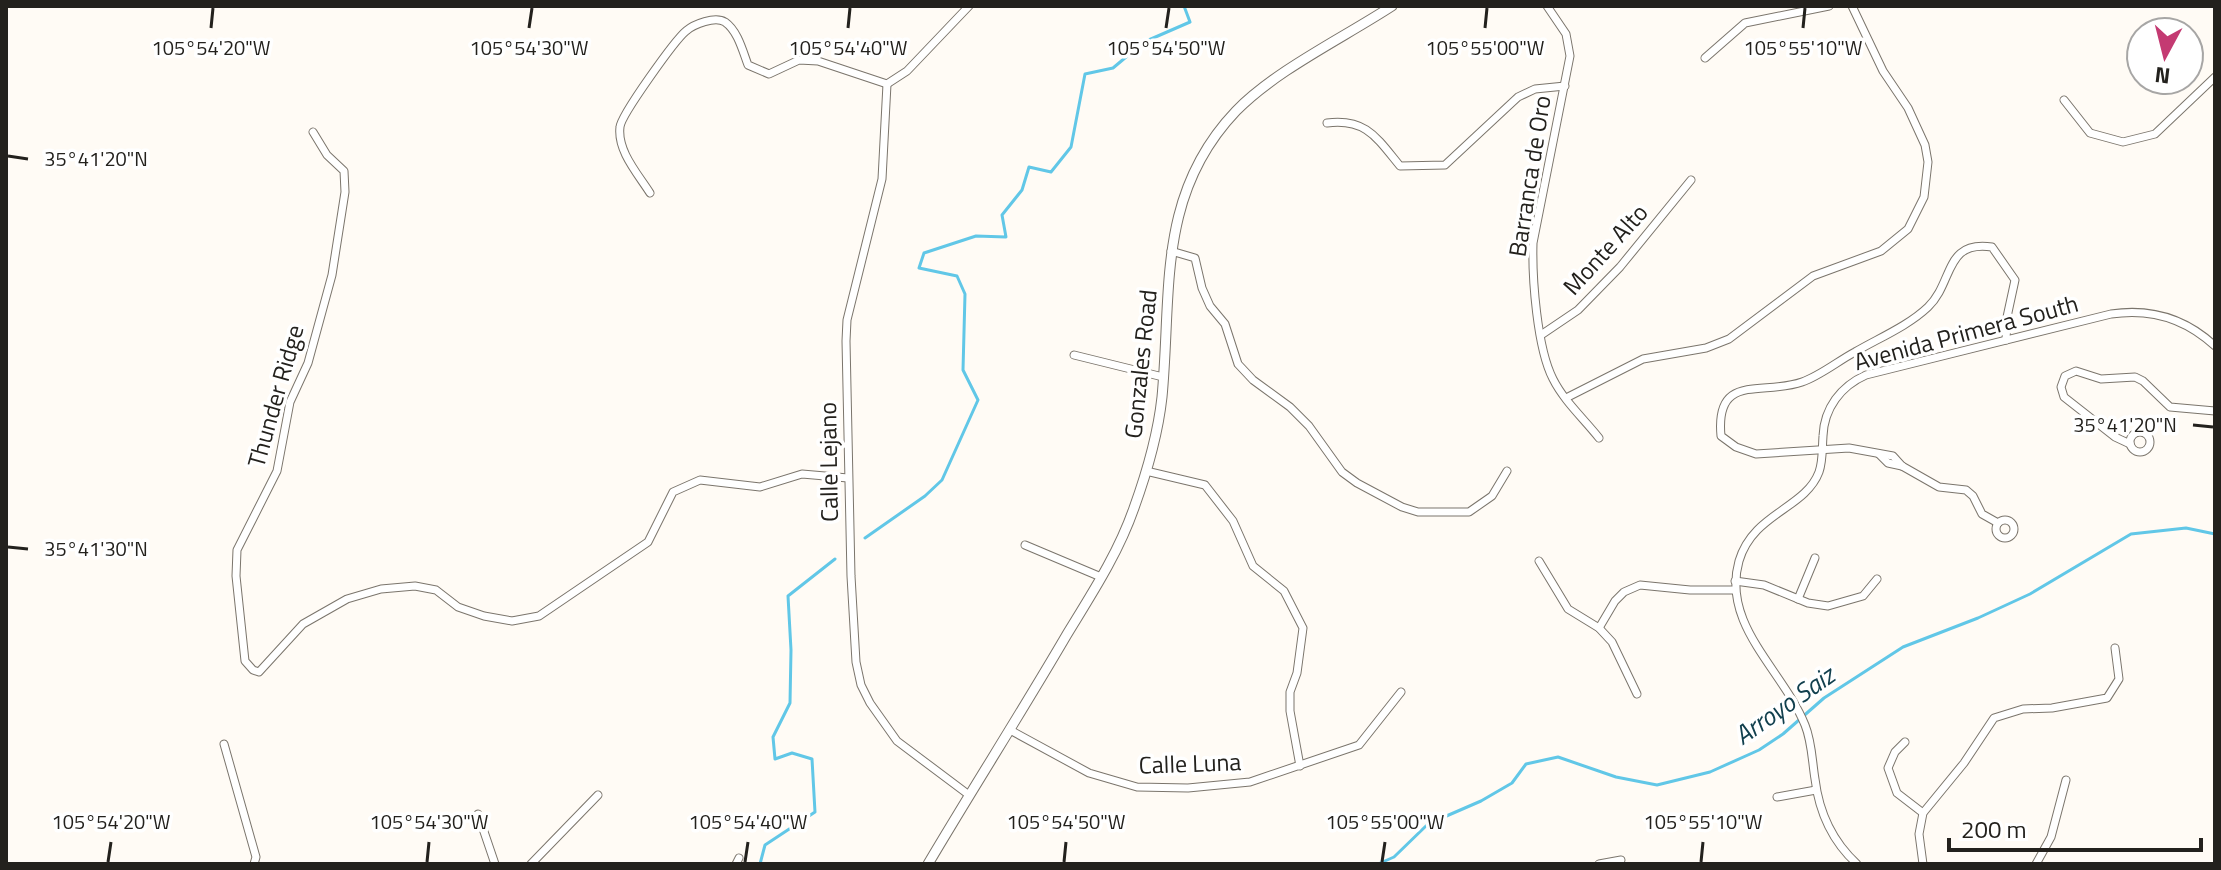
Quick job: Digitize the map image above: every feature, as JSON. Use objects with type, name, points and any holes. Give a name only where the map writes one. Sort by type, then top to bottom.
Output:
[{"type":"street","points":[[650,193],[624,152],[619,126],[631,104],[686,30],[714,19],[725,22],[735,33],[748,65],[769,74],[799,60],[818,61],[887,84],[907,71],[969,6]]},
{"type":"street","name":"Gonzales Road","points":[[928,864],[1101,577],[1134,510],[1157,424],[1171,251],[1177,215],[1206,151],[1237,111],[1282,76],[1392,6]]},
{"type":"street","name":"Barranca de Oro","points":[[1547,6],[1566,34],[1569,45],[1565,86],[1533,243],[1541,335],[1546,364],[1554,381],[1599,438]]},
{"type":"street","points":[[1705,58],[1745,23],[1829,6]]},
{"type":"street","points":[[1566,398],[1643,359],[1706,348],[1729,339],[1813,276],[1881,251],[1908,229],[1918,213],[1928,180],[1925,145],[1908,108],[1883,71],[1852,6]]},
{"type":"street","points":[[2064,100],[2090,133],[2123,142],[2155,134],[2215,77]]},
{"type":"street","name":"Calle Lejano","points":[[887,84],[882,179],[847,320],[848,478],[855,651],[861,685],[897,741],[969,795]]},
{"type":"street","points":[[1327,123],[1346,121],[1364,127],[1400,166],[1445,165],[1518,97],[1535,89],[1565,86]]},
{"type":"street","name":"Thunder Ridge","points":[[313,132],[327,155],[344,171],[345,192],[332,275],[308,363],[290,402],[277,471],[237,550],[236,576],[245,661],[253,670],[259,672],[303,624],[347,599],[381,589],[415,586],[436,590],[458,607],[512,621],[539,616],[648,542],[673,492],[700,480],[760,487],[802,474],[848,478]]},
{"type":"street","name":"Monte Alto","points":[[1541,335],[1578,310],[1620,267],[1691,180]]},
{"type":"street","points":[[1998,523],[1982,514],[1973,496],[1966,490],[1939,487],[1902,466],[1888,463],[1879,454],[1857,449],[1823,449],[1756,454],[1736,447],[1721,436],[1719,419],[1727,400],[1737,391],[1801,383],[1917,316],[1934,301],[1955,256],[1976,244],[1992,247],[2015,280],[2007,317],[2006,340]]},
{"type":"street","points":[[1171,251],[1195,258],[1202,288],[1210,306],[1225,324],[1238,364],[1253,380],[1299,416],[1342,472],[1357,483],[1418,512],[1469,512],[1492,496],[1507,471]]},
{"type":"street","name":"Avenida Primera South","points":[[1735,586],[1741,555],[1749,539],[1766,520],[1813,483],[1820,471],[1824,425],[1831,405],[1845,388],[1858,379],[2111,314],[2157,314],[2185,324],[2215,346]]},
{"type":"street","points":[[1074,355],[1163,377]]},
{"type":"street","points":[[2130,444],[2115,437],[2064,397],[2061,387],[2065,376],[2076,371],[2101,379],[2135,377],[2170,407],[2215,411]]},
{"type":"street","points":[[1146,471],[1205,485],[1233,521],[1253,566],[1284,591],[1303,628],[1297,673],[1290,692],[1290,711],[1300,766]]},
{"type":"street","points":[[1025,545],[1101,577]]},
{"type":"street","points":[[1798,599],[1815,558]]},
{"type":"street","points":[[1539,561],[1568,609],[1599,628],[1618,652],[1637,694]]},
{"type":"street","points":[[1599,628],[1615,601],[1624,592],[1640,585],[1690,590],[1764,585],[1822,606],[1842,604],[1863,596],[1877,579]]},
{"type":"street","points":[[1735,586],[1743,623],[1804,724],[1816,790],[1831,832],[1857,864]]},
{"type":"street","points":[[1923,864],[1919,834],[1923,813],[1964,763],[1994,718],[2023,709],[2052,708],[2107,698],[2119,679],[2115,648]]},
{"type":"street","name":"Calle Luna","points":[[1010,730],[1089,773],[1137,787],[1188,788],[1250,782],[1359,745],[1401,692]]},
{"type":"street","points":[[1905,742],[1895,752],[1888,768],[1897,793],[1923,813]]},
{"type":"street","points":[[224,744],[256,857],[254,864]]},
{"type":"street","points":[[2036,864],[2051,837],[2066,780]]},
{"type":"street","points":[[1777,797],[1816,790]]},
{"type":"street","points":[[531,864],[598,795]]},
{"type":"street","points":[[478,814],[495,864]]},
{"type":"street","points":[[1599,864],[1621,860]]},
{"type":"waterway","points":[[865,538],[925,496],[942,480],[978,400],[963,370],[965,294],[957,276],[919,268],[924,253],[976,236],[1006,237],[1002,215],[1022,190],[1029,167],[1051,172],[1071,147],[1085,74],[1113,68],[1144,42],[1190,22],[1184,6]]},
{"type":"waterway","points":[[6,57],[6,68]]},
{"type":"waterway","name":"Arroyo Saiz","points":[[1378,864],[1394,857],[1428,824],[1481,801],[1512,783],[1526,764],[1558,757],[1616,777],[1657,785],[1710,772],[1759,750],[1783,734],[1824,698],[1903,647],[2030,594],[2131,534],[2186,528],[2215,534]]},
{"type":"waterway","points":[[760,864],[765,845],[815,812],[812,759],[792,753],[775,759],[773,737],[790,703],[788,596],[835,559]]}]
